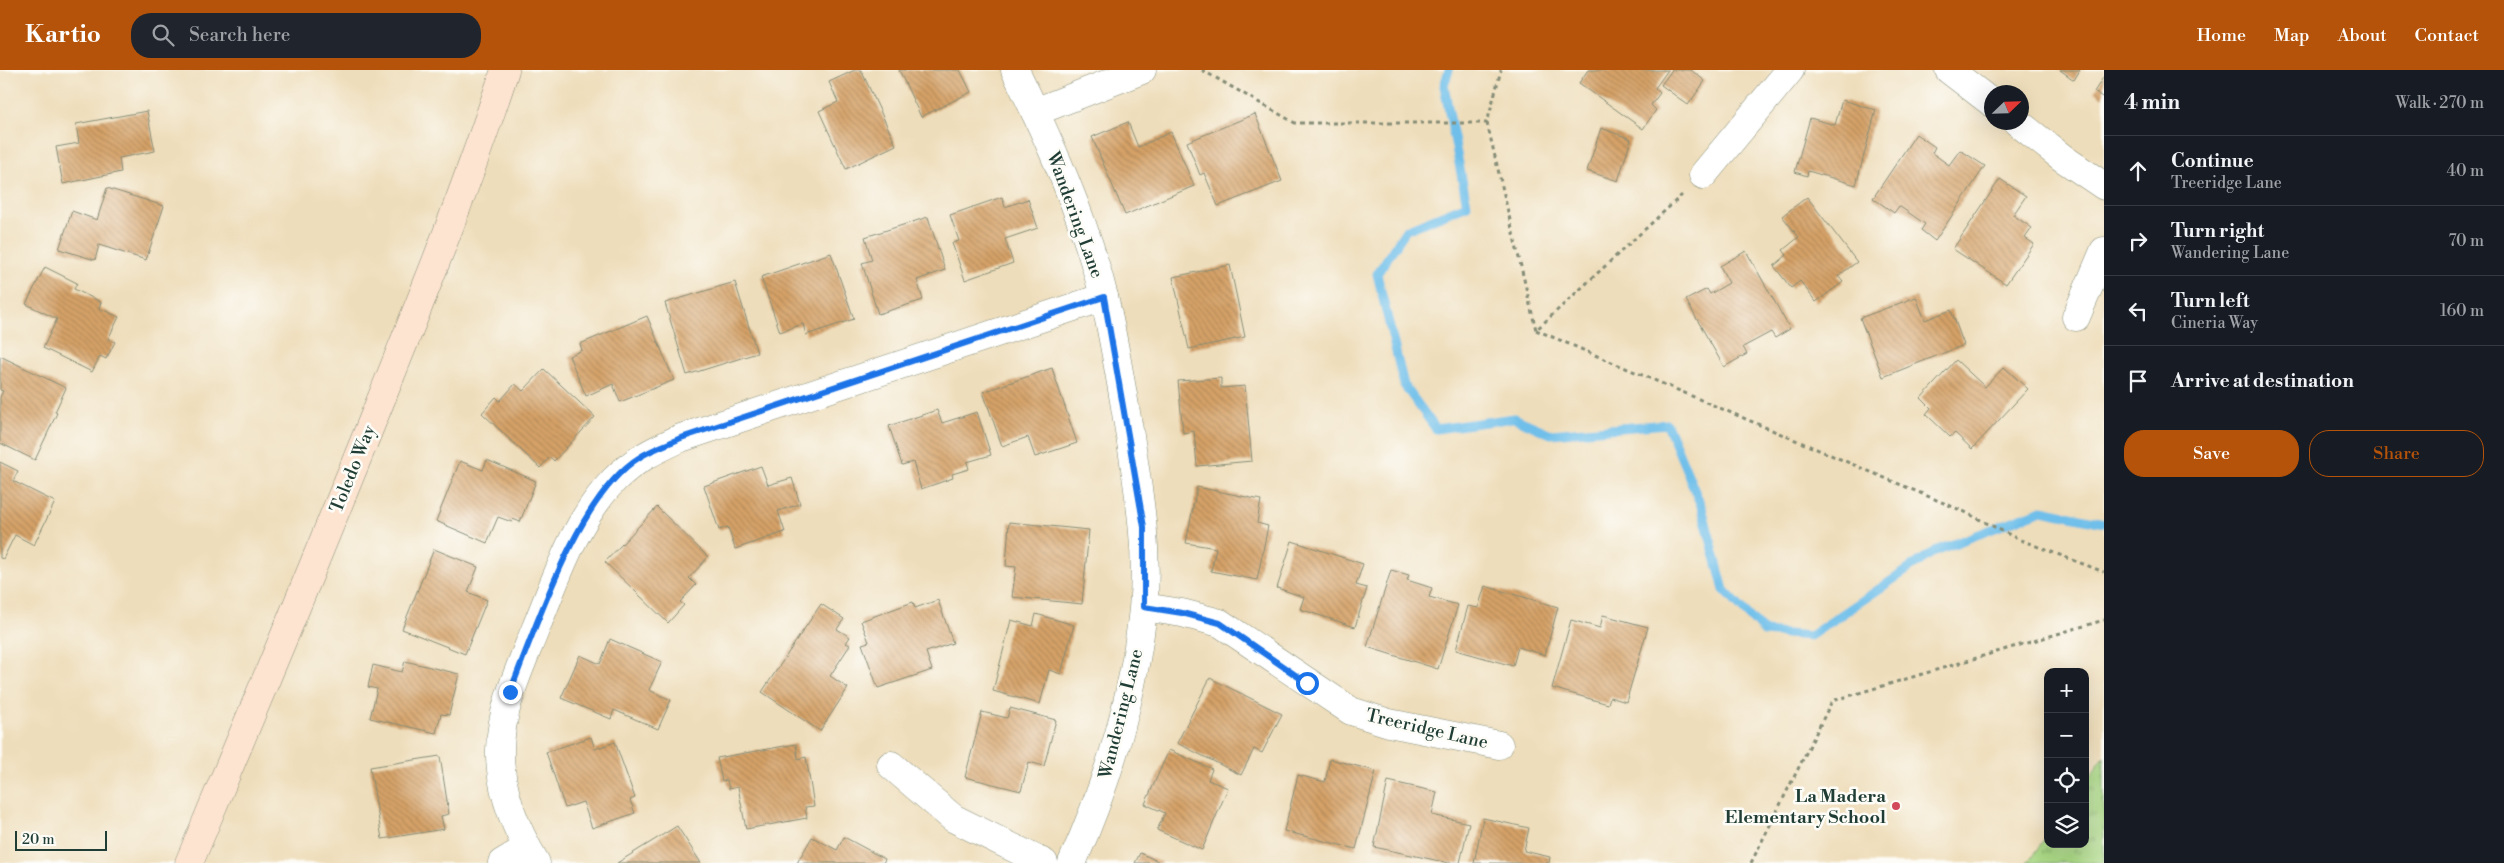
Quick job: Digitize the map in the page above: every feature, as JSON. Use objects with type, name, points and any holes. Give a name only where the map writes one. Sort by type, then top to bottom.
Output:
[{"type":"main road","name":"Toledo Way","points":[[189,863],[437,263],[476,159],[505,70]]},
{"type":"street","name":"Wandering Lane","points":[[1015,70],[1036,112],[1078,215],[1104,297],[1144,527],[1144,607],[1133,679],[1118,742],[1092,820],[1072,863]]},
{"type":"street","points":[[1036,112],[1142,70]]},
{"type":"street","points":[[1703,175],[1790,70]]},
{"type":"street","points":[[1949,70],[1984,97]]},
{"type":"street","points":[[2027,130],[2064,159],[2104,186]]},
{"type":"street","points":[[2076,317],[2104,251]]},
{"type":"street","points":[[502,863],[531,855],[514,820],[504,791],[500,748],[504,716],[510,692],[561,566],[592,508],[614,480],[639,458],[681,438],[1104,297]]},
{"type":"street","name":"Treeridge Lane","points":[[1144,607],[1189,614],[1220,623],[1352,711],[1389,723],[1499,745]]},
{"type":"street","points":[[891,765],[953,818],[1044,863]]},
{"type":"path","points":[[1202,70],[1295,123],[1487,122]]},
{"type":"path","points":[[1501,70],[1487,122],[1536,330]]},
{"type":"path","points":[[1536,330],[1703,175]]},
{"type":"path","points":[[1536,330],[1974,517],[2018,539],[2104,572]]},
{"type":"path","points":[[1751,863],[1832,701],[2104,620]]},
{"type":"green space","points":[[2104,757],[2104,863],[2027,863],[2044,840],[2044,848],[2089,848],[2089,778]]},
{"type":"building","points":[[855,70],[861,70],[896,145],[846,169],[819,111],[838,102],[829,82]]},
{"type":"building","points":[[899,70],[960,70],[971,92],[921,117]]},
{"type":"building","points":[[1588,70],[1668,70],[1655,88],[1660,93],[1651,105],[1656,110],[1643,129],[1579,83]]},
{"type":"building","points":[[1672,70],[1691,70],[1705,81],[1688,105],[1661,85]]},
{"type":"building","points":[[2060,70],[2080,70],[2074,80]]},
{"type":"building","points":[[2104,76],[2104,98],[2094,92]]},
{"type":"building","points":[[1842,100],[1876,110],[1856,185],[1808,171],[1807,176],[1795,172],[1810,118],[1835,125]]},
{"type":"building","points":[[147,111],[155,151],[119,158],[121,172],[63,184],[56,147],[79,143],[76,124]]},
{"type":"building","points":[[1255,114],[1282,181],[1218,206],[1204,173],[1200,175],[1187,142]]},
{"type":"building","points":[[1128,122],[1138,147],[1171,132],[1194,186],[1125,215],[1092,137]]},
{"type":"building","points":[[1601,128],[1631,139],[1618,181],[1587,171]]},
{"type":"building","points":[[1916,134],[1935,147],[1932,153],[1949,165],[1960,150],[1985,166],[1935,241],[1921,230],[1925,224],[1899,206],[1894,213],[1873,198]]},
{"type":"building","points":[[2000,179],[2026,196],[2013,215],[2032,228],[2025,238],[2034,244],[2006,284],[1953,249]]},
{"type":"building","points":[[107,188],[164,206],[146,260],[99,245],[95,260],[59,249],[72,211],[97,220]]},
{"type":"building","points":[[1002,197],[1005,207],[1028,199],[1038,228],[1005,239],[1013,263],[965,280],[952,243],[959,241],[950,215]]},
{"type":"building","points":[[1807,197],[1857,262],[1838,276],[1843,282],[1816,302],[1800,281],[1791,288],[1774,266],[1787,255],[1783,250],[1799,237],[1782,216]]},
{"type":"building","points":[[928,217],[945,270],[917,280],[923,300],[878,314],[862,263],[872,260],[865,237]]},
{"type":"building","points":[[1746,251],[1790,329],[1775,338],[1771,332],[1743,347],[1747,354],[1724,367],[1686,300],[1707,289],[1710,294],[1729,283],[1720,266]]},
{"type":"building","points":[[831,253],[854,319],[806,335],[803,324],[780,332],[761,277]]},
{"type":"building","points":[[1230,265],[1245,337],[1189,349],[1173,277]]},
{"type":"building","points":[[45,267],[77,283],[74,289],[101,302],[99,308],[119,317],[108,339],[115,342],[106,359],[100,356],[92,372],[43,348],[57,319],[26,304]]},
{"type":"building","points":[[735,282],[757,353],[687,375],[665,303]]},
{"type":"building","points":[[1916,297],[1925,320],[1951,310],[1964,345],[1883,377],[1860,318]]},
{"type":"building","points":[[647,316],[674,380],[620,402],[613,384],[586,396],[569,356],[582,350],[580,344]]},
{"type":"building","points":[[0,356],[66,388],[55,412],[57,413],[35,460],[0,443],[0,397],[3,391],[0,390]]},
{"type":"building","points":[[1956,360],[1985,387],[2004,367],[2028,389],[1972,449],[1955,433],[1950,437],[1926,414],[1931,408],[1921,398]]},
{"type":"building","points":[[1052,368],[1077,443],[1035,457],[1028,437],[1002,446],[983,392]]},
{"type":"building","points":[[544,369],[595,417],[554,461],[550,457],[540,468],[482,413],[496,397],[500,401],[515,384],[523,391]]},
{"type":"building","points":[[1221,378],[1221,388],[1245,386],[1252,461],[1197,466],[1194,431],[1183,433],[1178,381]]},
{"type":"building","points":[[937,410],[942,423],[977,412],[991,455],[967,462],[969,469],[952,474],[953,478],[921,489],[913,462],[902,465],[889,426]]},
{"type":"building","points":[[487,460],[536,481],[520,522],[513,519],[512,522],[498,517],[487,543],[436,521],[460,461],[483,470]]},
{"type":"building","points":[[0,462],[18,471],[13,481],[55,502],[34,545],[15,535],[3,559],[0,558]]},
{"type":"building","points":[[761,466],[768,485],[792,478],[800,504],[778,511],[785,532],[735,549],[728,527],[719,530],[704,486]]},
{"type":"building","points":[[1197,487],[1261,500],[1257,523],[1268,526],[1257,580],[1211,571],[1216,548],[1186,543]]},
{"type":"building","points":[[657,507],[708,557],[689,578],[696,585],[680,602],[684,605],[668,623],[605,562]]},
{"type":"building","points":[[1009,522],[1089,530],[1082,604],[1012,597],[1016,567],[1006,566]]},
{"type":"building","points":[[1292,541],[1363,564],[1356,585],[1367,588],[1355,627],[1300,609],[1304,597],[1277,588]]},
{"type":"building","points":[[434,549],[478,567],[468,592],[487,600],[465,654],[402,629]]},
{"type":"building","points":[[1391,570],[1409,575],[1407,580],[1432,588],[1429,597],[1458,605],[1438,669],[1367,647]]},
{"type":"building","points":[[1485,586],[1558,607],[1545,655],[1518,647],[1513,666],[1456,650],[1468,606],[1478,608]]},
{"type":"building","points":[[938,600],[953,643],[926,652],[932,670],[878,688],[862,644],[869,642],[861,621],[913,602],[915,608]]},
{"type":"building","points":[[821,604],[844,619],[837,629],[850,637],[846,643],[850,645],[830,676],[848,688],[820,731],[762,692]]},
{"type":"building","points":[[1036,614],[1074,625],[1061,674],[1049,670],[1040,704],[993,691],[1011,620],[1033,626]]},
{"type":"building","points":[[1603,615],[1648,627],[1626,702],[1610,697],[1608,704],[1552,688],[1571,620],[1600,628]]},
{"type":"building","points":[[610,639],[662,662],[649,690],[671,700],[658,729],[614,710],[611,719],[561,698],[580,655],[600,664]]},
{"type":"building","points":[[405,661],[459,674],[449,715],[441,714],[436,733],[370,718],[377,689],[368,687],[373,665],[402,672]]},
{"type":"building","points":[[1210,678],[1282,714],[1262,753],[1254,749],[1241,775],[1177,743]]},
{"type":"building","points":[[1010,708],[1056,720],[1044,766],[1029,762],[1021,791],[965,777],[982,712],[1007,718]]},
{"type":"building","points":[[591,737],[595,749],[615,742],[635,798],[630,800],[635,813],[592,828],[583,802],[565,808],[546,752]]},
{"type":"building","points":[[796,744],[798,759],[806,757],[814,806],[805,807],[807,818],[746,829],[738,787],[729,789],[727,780],[722,781],[717,758]]},
{"type":"building","points":[[1169,750],[1212,769],[1208,780],[1228,788],[1202,850],[1157,830],[1165,813],[1145,804]]},
{"type":"building","points":[[440,756],[449,814],[441,816],[444,829],[382,839],[370,767]]},
{"type":"building","points":[[1330,759],[1376,771],[1356,849],[1284,831],[1298,775],[1325,782]]},
{"type":"building","points":[[1388,781],[1437,792],[1432,815],[1469,823],[1460,863],[1449,863],[1374,847]]},
{"type":"building","points":[[1483,818],[1529,828],[1524,851],[1550,857],[1549,863],[1474,863]]},
{"type":"building","points":[[677,826],[701,863],[617,863]]},
{"type":"building","points":[[812,837],[837,850],[844,837],[885,859],[883,863],[797,863]]},
{"type":"building","points":[[1140,853],[1162,863],[1135,863]]},
{"type":"waterway","points":[[1449,70],[1444,86],[1467,205],[1406,230],[1377,274],[1404,385],[1436,429],[1514,418],[1551,434],[1667,424],[1702,508],[1724,590],[1764,632],[1810,636],[1935,551],[2042,510],[2104,523]]},
{"type":"place","name":"La Madera Elementary School","points":[[1896,806]]},
{"type":"route","points":[[510,692],[561,566],[592,508],[614,480],[639,458],[681,438],[1104,297],[1144,527],[1144,607],[1202,617],[1220,623],[1241,636],[1259,652],[1307,683]]}]
